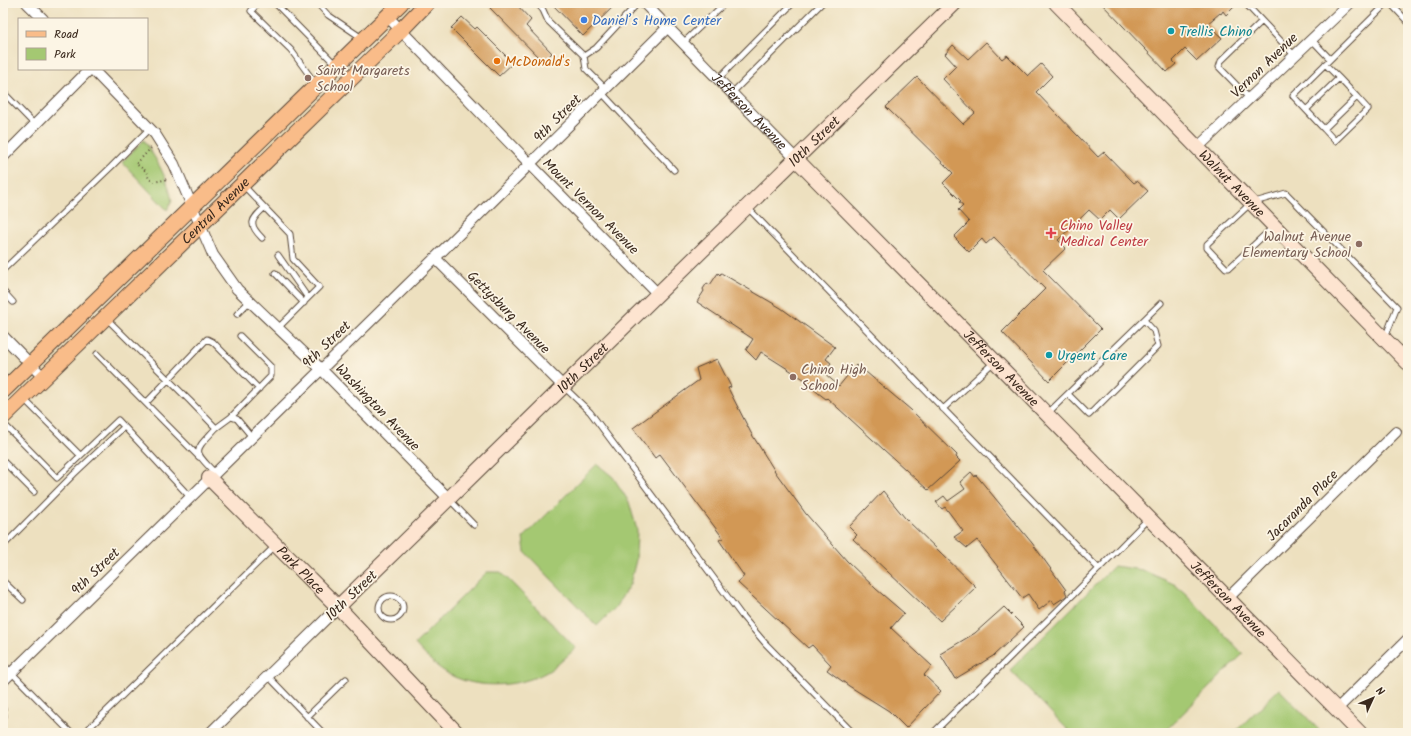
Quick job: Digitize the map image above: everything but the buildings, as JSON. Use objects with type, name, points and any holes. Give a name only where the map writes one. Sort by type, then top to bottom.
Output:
[{"type":"main road","name":"Central Avenue","points":[[3,391],[401,3]]},
{"type":"main road","name":"Central Avenue","points":[[3,417],[427,3]]},
{"type":"main road","points":[[325,104],[323,94],[363,52],[365,39]]},
{"type":"street","points":[[27,3],[42,18]]},
{"type":"street","name":"Jefferson Avenue","points":[[644,3],[1360,733]]},
{"type":"street","name":"10th Street","points":[[210,733],[955,3]]},
{"type":"street","name":"Walnut Avenue","points":[[1056,3],[1408,363]]},
{"type":"street","name":"Vernon Avenue","points":[[1197,148],[1350,3]]},
{"type":"street","name":"Mount Vernon Avenue","points":[[388,16],[530,164],[658,294]]},
{"type":"street","name":"9th Street","points":[[3,681],[435,258],[668,27]]},
{"type":"street","points":[[3,156],[90,70]]},
{"type":"street","name":"Washington Avenue","points":[[92,70],[156,134],[174,164],[213,255],[237,289],[321,369],[448,499]]},
{"type":"street","name":"Gettysburg Avenue","points":[[435,258],[563,386]]},
{"type":"street","points":[[3,336],[43,377]]},
{"type":"street","name":"Jacaranda Place","points":[[1228,598],[1396,432]]},
{"type":"street","name":"Park Place","points":[[212,476],[276,545],[338,607],[458,733]]},
{"type":"street","points":[[1337,710],[1408,639]]},
{"type":"lane","points":[[258,3],[251,11],[291,50],[317,86]]},
{"type":"lane","points":[[275,3],[337,66]]},
{"type":"lane","points":[[317,3],[328,15],[365,39]]},
{"type":"lane","points":[[537,3],[543,10],[548,21],[584,56],[586,69],[604,91],[674,170]]},
{"type":"lane","points":[[584,56],[596,48],[644,3]]},
{"type":"lane","points":[[684,43],[725,3]]},
{"type":"lane","points":[[718,79],[793,3]]},
{"type":"lane","points":[[732,93],[822,3]]},
{"type":"lane","points":[[1245,3],[1294,55]]},
{"type":"lane","points":[[1325,64],[1368,109],[1335,141],[1292,96],[1330,59],[1389,3],[1408,22]]},
{"type":"lane","points":[[1249,98],[1220,67],[1221,61],[1262,21]]},
{"type":"lane","points":[[1311,39],[1330,59]]},
{"type":"lane","points":[[1306,110],[1339,78]]},
{"type":"lane","points":[[3,92],[35,125]]},
{"type":"lane","points":[[1324,129],[1357,96]]},
{"type":"lane","points":[[3,270],[150,128]]},
{"type":"lane","points":[[242,185],[290,234],[293,260],[319,288],[278,328]]},
{"type":"lane","points":[[1274,226],[1231,267],[1226,268],[1207,248],[1207,244],[1251,203],[1286,193],[1397,306],[1384,339]]},
{"type":"lane","points":[[747,207],[1099,569]]},
{"type":"lane","points":[[262,238],[252,225],[256,216],[264,208]]},
{"type":"lane","points":[[278,255],[308,298]]},
{"type":"lane","points":[[275,274],[304,303]]},
{"type":"lane","points":[[3,291],[13,302]]},
{"type":"lane","points":[[237,314],[250,301]]},
{"type":"lane","points":[[1047,414],[1161,303]]},
{"type":"lane","points":[[105,317],[216,428]]},
{"type":"lane","points":[[1068,394],[1088,415],[1158,346],[1154,331],[1144,320]]},
{"type":"lane","points":[[200,457],[198,449],[200,445],[216,428],[231,417],[271,376],[271,367],[240,336]]},
{"type":"lane","points":[[146,402],[207,339],[213,342],[259,389]]},
{"type":"lane","points":[[97,354],[200,457],[212,476]]},
{"type":"lane","points":[[944,409],[995,361]]},
{"type":"lane","points":[[563,386],[590,412],[737,610],[764,643],[853,733]]},
{"type":"lane","points":[[22,398],[80,455]]},
{"type":"lane","points":[[231,417],[236,419],[252,436]]},
{"type":"lane","points":[[3,424],[57,478],[118,420],[190,497]]},
{"type":"lane","points":[[3,546],[74,474],[124,427]]},
{"type":"lane","points":[[3,461],[34,492]]},
{"type":"lane","points":[[448,499],[474,525]]},
{"type":"lane","points":[[933,733],[1150,518]]},
{"type":"lane","points":[[84,733],[276,545]]},
{"type":"lane","points":[[3,580],[23,600]]},
{"type":"lane","points":[[392,595],[400,598],[403,609],[400,616],[393,620],[389,620],[382,616],[379,612],[379,604],[384,597],[392,595]]},
{"type":"lane","points":[[3,664],[71,733]]},
{"type":"lane","points":[[268,676],[322,733]]},
{"type":"lane","points":[[307,717],[346,679]]},
{"type":"lane","points":[[3,709],[3,719]]},
{"type":"path","points":[[151,148],[136,164],[146,171],[149,180],[154,182],[168,179]]},
{"type":"green space","points":[[144,140],[168,184],[172,201],[167,210],[122,162]]},
{"type":"green space","points":[[597,464],[613,477],[629,502],[637,530],[636,560],[630,584],[615,608],[597,626],[525,552],[523,538]]},
{"type":"green space","points":[[1114,566],[1142,570],[1174,584],[1186,594],[1243,654],[1163,733],[1071,733],[1010,670]]},
{"type":"green space","points":[[487,572],[501,572],[576,648],[549,671],[534,678],[508,684],[480,684],[467,681],[455,677],[436,665],[415,644]]},
{"type":"green space","points":[[1279,689],[1322,733],[1234,733]]},
{"type":"place","name":"Daniel’s Home Center","points":[[584,20]]},
{"type":"place","name":"Trellis Chino","points":[[1171,31]]},
{"type":"place","name":"McDonald's","points":[[497,61]]},
{"type":"place","name":"Saint Margarets School","points":[[308,78]]},
{"type":"place","name":"Chino Valley Medical Center","points":[[1051,233]]},
{"type":"place","name":"Walnut Avenue Elementary School","points":[[1359,244]]},
{"type":"place","name":"Urgent Care","points":[[1049,355]]},
{"type":"place","name":"Chino High School","points":[[793,377]]}]
